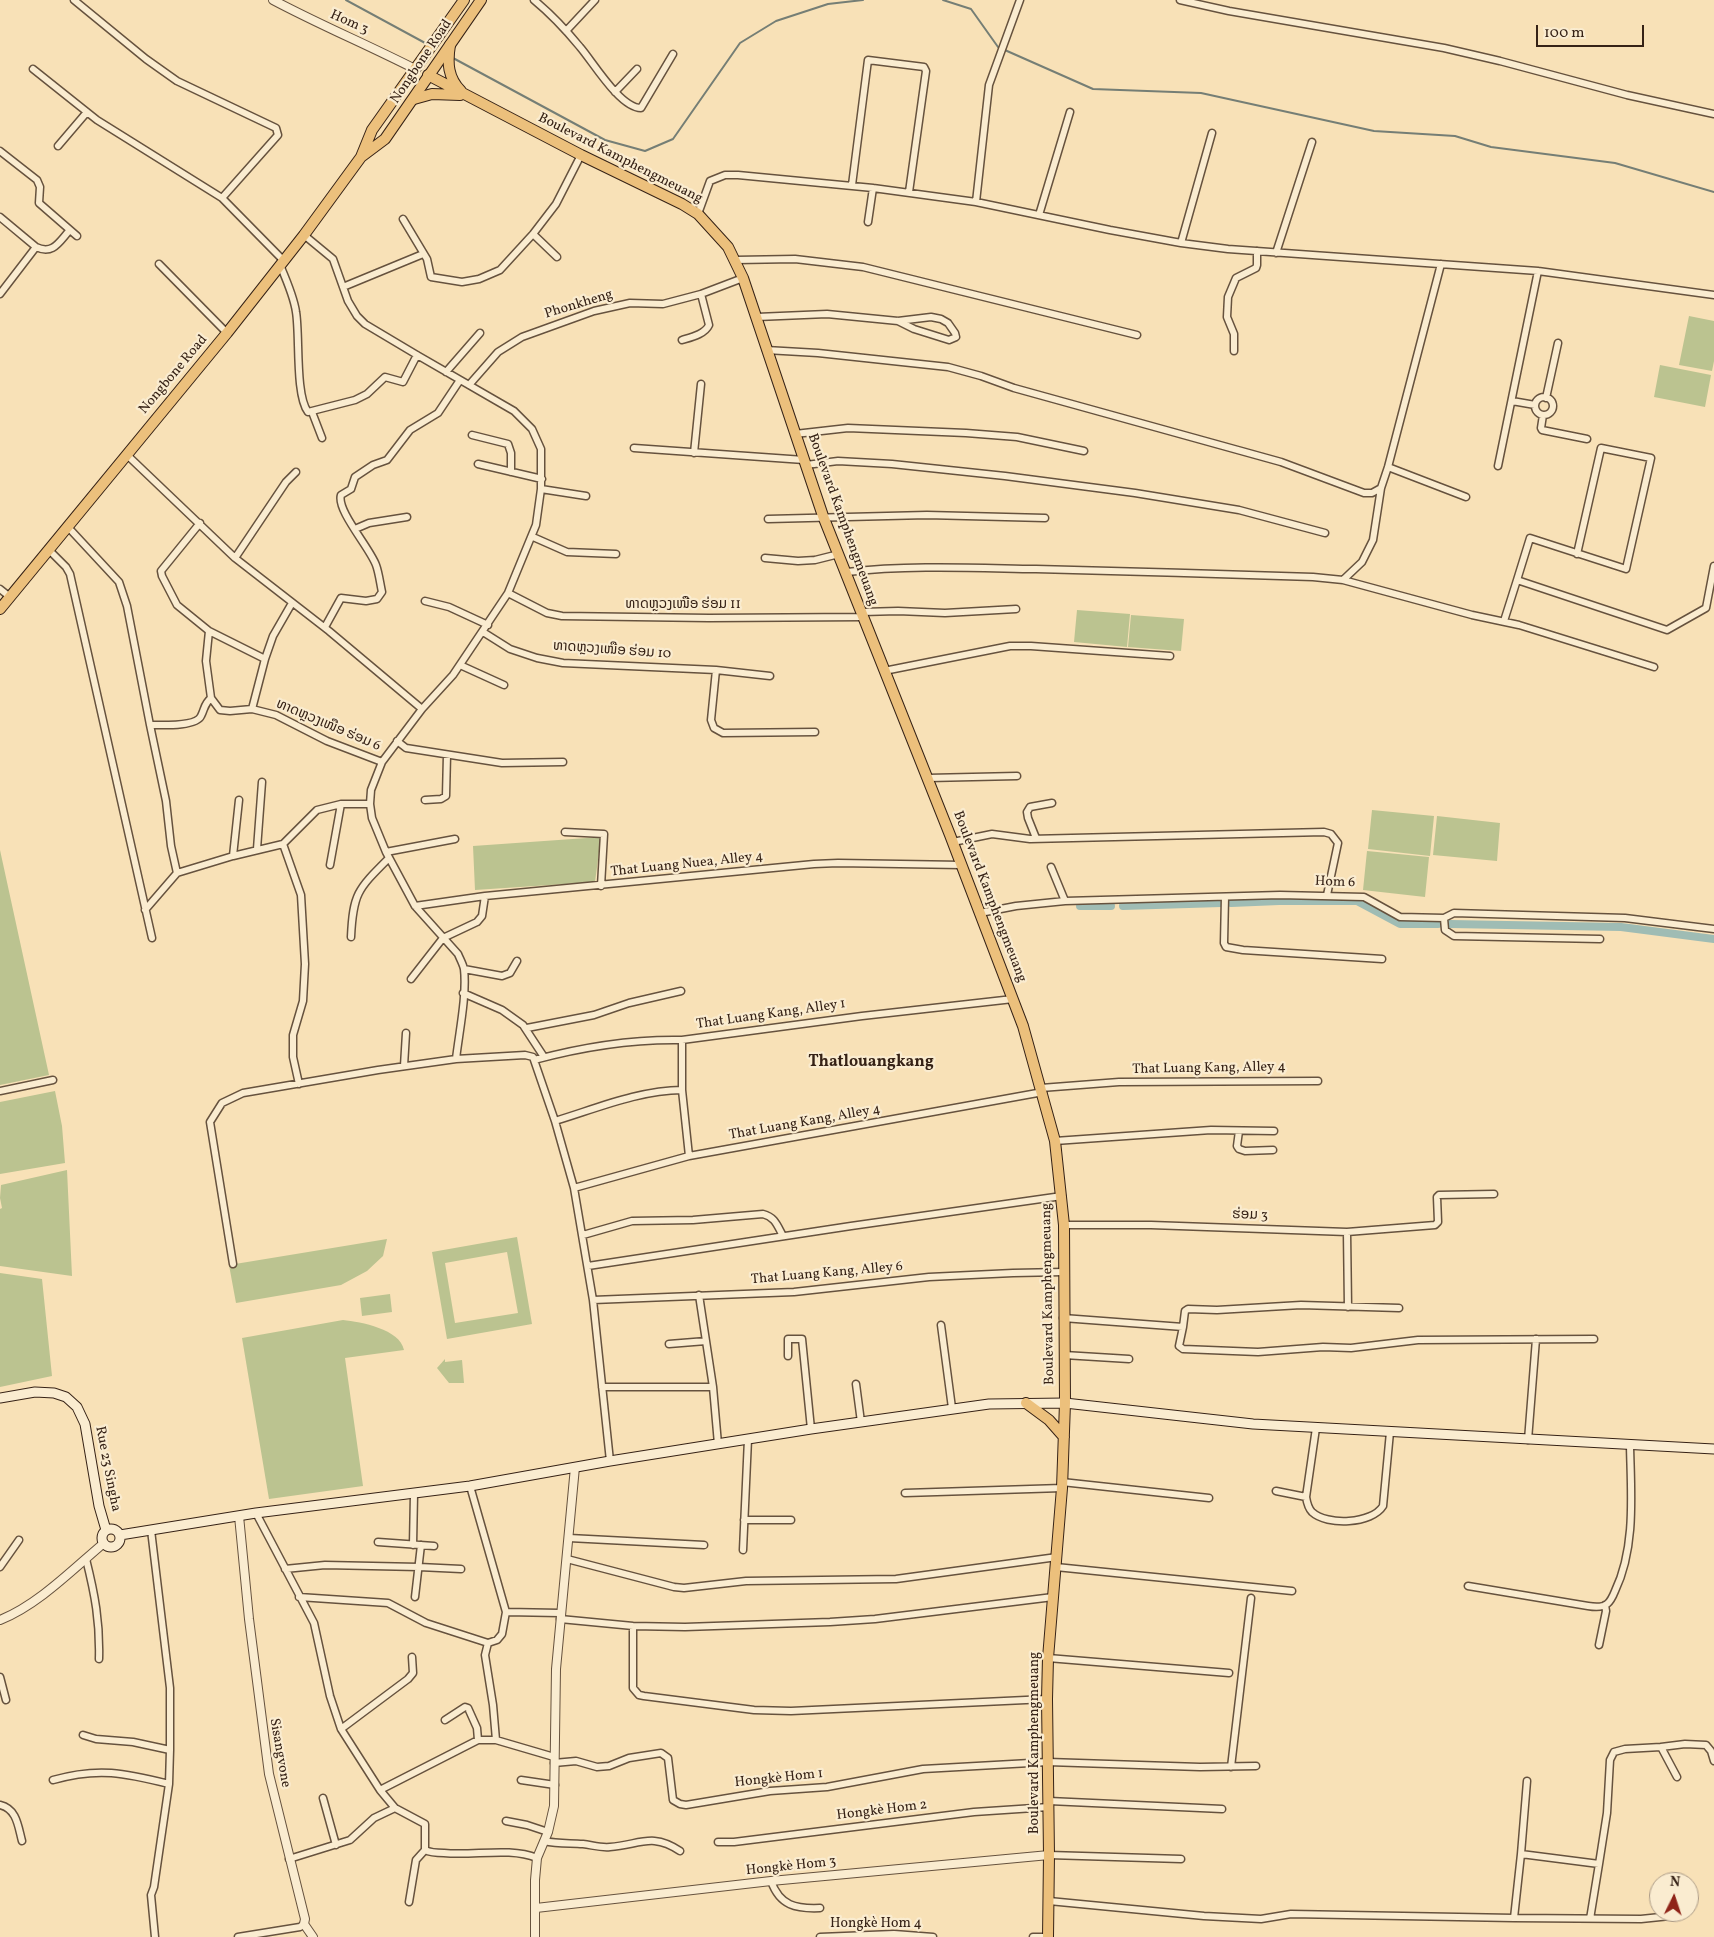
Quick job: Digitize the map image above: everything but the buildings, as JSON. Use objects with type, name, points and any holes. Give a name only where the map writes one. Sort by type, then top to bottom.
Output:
[{"type":"main road","name":"Nongbone Road","points":[[1,609],[48,549],[227,333],[304,235],[361,158],[372,130],[464,0]]},
{"type":"main road","name":"Nongbone Road","points":[[361,158],[385,139],[481,0]]},
{"type":"main road","points":[[452,41],[448,56],[449,71],[455,85],[466,95]]},
{"type":"main road","name":"Boulevard Kamphengmeuang","points":[[415,69],[682,204],[698,214],[717,232],[736,260],[823,516],[928,778],[1023,1026],[1055,1141],[1064,1225],[1064,1437],[1048,1658],[1047,1699],[1049,1804],[1048,1937]]},
{"type":"main road","points":[[414,99],[432,94],[466,95]]},
{"type":"main road","name":"Rue 23 Singha","points":[[0,1398],[35,1392],[54,1393],[66,1397],[78,1407],[85,1424],[99,1506],[106,1530]]},
{"type":"main road","points":[[1026,1403],[1049,1420],[1064,1437]]},
{"type":"main road","points":[[120,1535],[256,1513],[470,1486],[610,1461],[811,1429],[989,1404],[1065,1403],[1253,1424],[1630,1446],[1714,1449]]},
{"type":"main road","points":[[114,1529],[120,1535],[120,1541],[115,1546],[109,1546],[104,1543],[102,1534],[106,1530],[114,1529]]},
{"type":"street","points":[[74,0],[146,59],[177,81],[276,128],[278,135],[222,198]]},
{"type":"street","name":"Hom 3","points":[[273,0],[415,69]]},
{"type":"street","points":[[534,0],[550,13],[580,47],[605,82],[636,108],[641,108],[673,54]]},
{"type":"street","points":[[566,31],[595,0]]},
{"type":"street","points":[[976,202],[988,92],[993,70],[1020,0]]},
{"type":"street","points":[[1180,0],[1444,48],[1627,95],[1714,114]]},
{"type":"street","points":[[852,186],[868,60],[906,64],[924,67],[926,71],[909,192]]},
{"type":"street","points":[[616,92],[638,69]]},
{"type":"street","points":[[33,70],[87,112],[222,198],[282,263],[296,312],[301,388],[305,408],[308,412],[355,400],[367,394],[385,377],[403,382],[417,355]]},
{"type":"street","points":[[58,146],[87,112]]},
{"type":"street","points":[[1039,215],[1070,112]]},
{"type":"street","points":[[1181,243],[1212,133]]},
{"type":"street","points":[[1276,253],[1312,142]]},
{"type":"street","points":[[0,151],[37,180],[40,188],[39,203],[77,236]]},
{"type":"street","points":[[403,219],[427,259],[431,277],[462,282],[479,279],[500,270],[533,234],[556,204],[581,154]]},
{"type":"street","points":[[698,214],[710,181],[725,175],[909,192],[976,202],[1181,243],[1276,253],[1538,272],[1714,295]]},
{"type":"street","points":[[868,222],[873,188]]},
{"type":"street","points":[[0,217],[43,251],[54,248],[69,230]]},
{"type":"street","points":[[533,234],[557,257]]},
{"type":"street","points":[[304,235],[332,258],[342,287],[357,316],[366,324],[417,355],[507,407],[532,429],[541,449],[542,479],[538,516],[533,537],[508,593],[453,675],[422,709],[382,762],[371,790],[372,818],[387,855],[415,906],[458,954],[464,969],[456,1060]]},
{"type":"street","points":[[0,294],[36,247]]},
{"type":"street","points":[[1234,351],[1234,334],[1227,317],[1228,297],[1236,278],[1256,268],[1258,265],[1257,251]]},
{"type":"street","points":[[342,287],[423,254]]},
{"type":"street","points":[[736,260],[795,259],[863,267],[1137,335]]},
{"type":"street","points":[[159,264],[227,333]]},
{"type":"street","points":[[1343,580],[1362,562],[1373,540],[1381,488],[1441,264]]},
{"type":"street","points":[[1498,466],[1538,272]]},
{"type":"street","name":"Phonkheng","points":[[468,385],[498,352],[522,337],[594,311],[630,303],[664,304],[701,294],[743,278]]},
{"type":"street","points":[[682,340],[700,334],[710,324],[701,294]]},
{"type":"street","points":[[756,317],[826,314],[898,321],[931,317],[941,319],[948,324],[956,333],[956,337],[949,340],[929,335],[898,321]]},
{"type":"street","points":[[446,372],[480,333]]},
{"type":"street","points":[[1546,398],[1558,343]]},
{"type":"street","points":[[766,350],[818,353],[948,367],[1014,388],[1281,462],[1364,493],[1372,494],[1381,488]]},
{"type":"street","points":[[325,627],[341,598],[356,601],[371,600],[377,599],[382,592],[377,565],[340,501],[341,495],[351,488],[355,477],[373,465],[387,460],[410,430],[438,414],[460,380]]},
{"type":"street","points":[[694,453],[701,384]]},
{"type":"street","points":[[1546,398],[1551,400],[1553,408],[1548,414],[1543,415],[1538,413],[1535,405],[1538,400],[1546,398]]},
{"type":"street","points":[[1512,401],[1535,405]]},
{"type":"street","points":[[312,412],[322,438]]},
{"type":"street","points":[[1543,415],[1542,430],[1587,440]]},
{"type":"street","points":[[795,434],[848,428],[966,433],[1017,437],[1084,451]]},
{"type":"street","points":[[472,435],[508,444],[511,453],[511,472]]},
{"type":"street","points":[[634,448],[805,463],[838,461],[892,464],[1098,488],[1239,510],[1325,533]]},
{"type":"street","points":[[1504,622],[1530,538],[1577,554],[1626,569],[1651,458],[1601,448],[1577,554]]},
{"type":"street","points":[[126,454],[235,558],[325,627],[422,709]]},
{"type":"street","points":[[478,464],[542,479]]},
{"type":"street","points":[[1388,467],[1466,497]]},
{"type":"street","points":[[235,558],[286,482],[296,472]]},
{"type":"street","points":[[541,489],[586,496]]},
{"type":"street","points":[[768,518],[927,515],[1045,518]]},
{"type":"street","points":[[355,529],[369,523],[407,517]]},
{"type":"street","points":[[200,523],[162,571],[162,576],[177,605],[209,631],[265,659]]},
{"type":"street","points":[[67,526],[119,582],[127,606],[166,801],[171,846],[177,873]]},
{"type":"street","points":[[533,537],[567,552],[616,554]]},
{"type":"street","points":[[48,549],[66,567],[70,574],[152,938]]},
{"type":"street","points":[[766,558],[806,560],[839,554]]},
{"type":"street","points":[[1517,580],[1667,630],[1706,608],[1714,566]]},
{"type":"street","points":[[847,572],[888,568],[930,567],[1164,572],[1313,577],[1343,580],[1519,625],[1654,667]]},
{"type":"street","points":[[0,589],[10,597]]},
{"type":"street","name":"ທາດຫຼວງເໜືອ ຮ່ອມ 11","points":[[508,593],[547,613],[562,616],[709,618],[863,614],[898,611],[945,613],[1016,609]]},
{"type":"street","points":[[425,601],[450,607],[488,625]]},
{"type":"street","points":[[252,709],[273,636],[292,603]]},
{"type":"street","points":[[150,725],[182,724],[196,720],[201,716],[205,703],[211,698],[206,661],[209,631]]},
{"type":"street","name":"ທາດຫຼວງເໜືອ ຮ່ອມ 10","points":[[483,632],[510,649],[537,658],[563,663],[716,670],[770,676]]},
{"type":"street","points":[[884,671],[1010,646],[1170,656]]},
{"type":"street","points":[[460,665],[504,685]]},
{"type":"street","points":[[716,670],[711,720],[714,728],[723,733],[815,732]]},
{"type":"street","name":"ທາດຫຼວງເໜືອ ຮ່ອມ 6","points":[[211,698],[220,710],[252,709],[276,715],[327,741],[382,762]]},
{"type":"street","points":[[397,741],[406,748],[502,762],[563,762]]},
{"type":"street","points":[[425,800],[441,799],[446,796],[447,755]]},
{"type":"street","points":[[928,778],[1018,776]]},
{"type":"street","points":[[257,849],[262,782]]},
{"type":"street","points":[[233,856],[239,800]]},
{"type":"street","points":[[1036,838],[1027,812],[1030,807],[1052,803]]},
{"type":"street","points":[[145,910],[177,873],[257,849],[283,844],[317,810],[341,804],[370,804]]},
{"type":"street","points":[[330,865],[341,804]]},
{"type":"street","points":[[564,832],[604,834],[601,886]]},
{"type":"street","points":[[953,842],[992,834],[1022,839],[1324,832],[1335,838],[1338,843],[1327,895]]},
{"type":"street","points":[[351,937],[355,899],[363,885],[387,855],[455,839]]},
{"type":"street","points":[[283,844],[301,895],[304,964],[303,1002],[293,1035],[293,1057],[299,1084]]},
{"type":"street","name":"That Luang Nuea, Alley 4","points":[[415,906],[485,896],[822,864],[962,865]]},
{"type":"street","points":[[1051,868],[1065,901]]},
{"type":"street","name":"Hom 6","points":[[980,913],[1016,906],[1065,901],[1327,895],[1364,897],[1400,917],[1444,918],[1454,913],[1625,918],[1714,929]]},
{"type":"street","points":[[411,980],[443,938],[477,922],[482,916],[485,896]]},
{"type":"street","points":[[1225,897],[1224,943],[1226,947],[1243,950],[1382,959]]},
{"type":"street","points":[[1444,918],[1446,930],[1454,936],[1600,939]]},
{"type":"street","points":[[464,969],[502,976],[510,973],[516,962]]},
{"type":"street","points":[[527,1028],[594,1015],[629,1003],[681,991]]},
{"type":"street","points":[[463,993],[502,1010],[527,1028],[544,1057]]},
{"type":"street","name":"That Luang Kang, Alley 1","points":[[534,1060],[626,1042],[682,1040],[862,1016],[1013,999]]},
{"type":"street","points":[[404,1066],[406,1032]]},
{"type":"street","points":[[682,1040],[682,1090],[690,1156]]},
{"type":"street","points":[[233,1264],[210,1122],[222,1103],[243,1093],[404,1066],[456,1060],[528,1055],[533,1057],[555,1120],[574,1188],[583,1235],[593,1300],[610,1461]]},
{"type":"street","points":[[0,1091],[54,1080]]},
{"type":"street","name":"That Luang Kang, Alley 4","points":[[574,1188],[690,1156],[1042,1090],[1119,1082],[1318,1081]]},
{"type":"street","points":[[555,1120],[644,1095],[662,1091],[682,1090]]},
{"type":"street","points":[[1055,1141],[1211,1130],[1274,1131]]},
{"type":"street","points":[[1239,1131],[1236,1146],[1239,1149],[1245,1151],[1273,1150]]},
{"type":"street","name":"ຮ່ອມ 3","points":[[1064,1225],[1151,1225],[1347,1232],[1435,1225],[1438,1222],[1437,1197],[1439,1195],[1494,1194]]},
{"type":"street","points":[[588,1266],[1062,1196]]},
{"type":"street","points":[[583,1235],[632,1221],[694,1220],[763,1214],[775,1220],[782,1236]]},
{"type":"street","points":[[1347,1232],[1348,1307]]},
{"type":"street","name":"That Luang Kang, Alley 6","points":[[593,1300],[794,1292],[929,1277],[1013,1272],[1063,1272]]},
{"type":"street","points":[[698,1295],[714,1387],[718,1444]]},
{"type":"street","points":[[1399,1308],[1301,1305],[1217,1310],[1188,1309],[1185,1311],[1179,1346],[1183,1349],[1258,1352],[1351,1348],[1418,1340],[1594,1340]]},
{"type":"street","points":[[1063,1318],[1182,1327]]},
{"type":"street","points":[[942,1324],[952,1408]]},
{"type":"street","points":[[788,1356],[788,1339],[802,1339],[811,1429]]},
{"type":"street","points":[[1528,1440],[1536,1339]]},
{"type":"street","points":[[669,1344],[706,1341]]},
{"type":"street","points":[[1064,1356],[1129,1359]]},
{"type":"street","points":[[856,1384],[861,1422]]},
{"type":"street","points":[[602,1386],[714,1387]]},
{"type":"street","points":[[1316,1428],[1306,1497],[1308,1504],[1312,1513],[1326,1519],[1349,1522],[1377,1513],[1383,1506],[1390,1432]]},
{"type":"street","points":[[743,1550],[748,1439]]},
{"type":"street","points":[[1468,1586],[1588,1606],[1605,1606],[1611,1600],[1623,1576],[1628,1549],[1631,1485],[1630,1446]]},
{"type":"street","points":[[535,1937],[537,1858],[548,1832],[554,1806],[556,1669],[575,1467]]},
{"type":"street","points":[[905,1493],[1062,1485],[1209,1498]]},
{"type":"street","points":[[299,1597],[388,1603],[426,1623],[488,1643],[497,1640],[502,1634],[506,1612],[470,1486]]},
{"type":"street","points":[[1276,1491],[1306,1497]]},
{"type":"street","points":[[413,1545],[414,1494]]},
{"type":"street","points":[[256,1513],[314,1623],[330,1696],[341,1729],[380,1790],[395,1808],[423,1822],[425,1850],[416,1860],[409,1902]]},
{"type":"street","name":"Sisangvone","points":[[239,1516],[262,1731],[269,1774],[305,1919],[304,1924]]},
{"type":"street","points":[[744,1520],[791,1520]]},
{"type":"street","points":[[151,1530],[169,1679],[170,1750],[169,1784],[151,1895],[155,1937]]},
{"type":"street","points":[[569,1538],[704,1546]]},
{"type":"street","points":[[0,1567],[18,1540]]},
{"type":"street","points":[[378,1542],[434,1546]]},
{"type":"street","points":[[0,1620],[27,1605],[104,1543]]},
{"type":"street","points":[[415,1597],[421,1545]]},
{"type":"street","points":[[86,1559],[100,1630],[99,1659]]},
{"type":"street","points":[[567,1559],[601,1569],[684,1588],[746,1581],[896,1579],[1056,1562],[1292,1592]]},
{"type":"street","points":[[285,1569],[325,1565],[461,1570]]},
{"type":"street","points":[[506,1612],[560,1616],[633,1626],[724,1626],[857,1620],[1053,1597]]},
{"type":"street","points":[[1231,1766],[1250,1598]]},
{"type":"street","points":[[1599,1645],[1606,1612],[1605,1606]]},
{"type":"street","points":[[633,1626],[633,1688],[639,1695],[644,1696],[754,1710],[791,1711],[1047,1699]]},
{"type":"street","points":[[488,1643],[485,1655],[493,1705],[496,1740]]},
{"type":"street","points":[[341,1729],[408,1679],[413,1673],[412,1657]]},
{"type":"street","points":[[1048,1658],[1229,1674]]},
{"type":"street","points":[[0,1677],[6,1700]]},
{"type":"street","points":[[445,1720],[465,1707],[468,1708],[477,1728],[478,1740]]},
{"type":"street","points":[[83,1735],[96,1739],[133,1742],[170,1750]]},
{"type":"street","points":[[380,1790],[478,1740],[496,1740],[554,1760]]},
{"type":"street","points":[[1590,1919],[1607,1812],[1610,1760],[1614,1752],[1625,1748],[1700,1744],[1709,1747],[1714,1761]]},
{"type":"street","points":[[1661,1747],[1677,1777]]},
{"type":"street","name":"Hongkè Hom 1","points":[[554,1760],[576,1761],[597,1767],[609,1766],[637,1757],[661,1753],[668,1758],[673,1800],[686,1805],[770,1791],[827,1787],[923,1769],[1048,1762]]},
{"type":"street","points":[[1048,1762],[1256,1766]]},
{"type":"street","points":[[53,1780],[76,1773],[100,1772],[131,1775],[169,1784]]},
{"type":"street","points":[[521,1780],[555,1785]]},
{"type":"street","points":[[1514,1918],[1522,1854],[1527,1781]]},
{"type":"street","points":[[323,1798],[336,1845]]},
{"type":"street","name":"Hongkè Hom 2","points":[[718,1842],[744,1841],[1049,1804],[1222,1809]]},
{"type":"street","points":[[0,1805],[10,1810],[16,1819],[22,1841]]},
{"type":"street","points":[[289,1859],[350,1840],[374,1818],[395,1808]]},
{"type":"street","points":[[506,1821],[548,1832]]},
{"type":"street","points":[[544,1841],[561,1845],[612,1847],[649,1840],[670,1845],[680,1851]]},
{"type":"street","points":[[425,1850],[460,1855],[522,1854],[537,1858]]},
{"type":"street","points":[[1522,1854],[1599,1864]]},
{"type":"street","points":[[1049,1855],[1181,1859]]},
{"type":"street","name":"Hongkè Hom 3","points":[[536,1908],[771,1881],[1049,1855]]},
{"type":"street","points":[[771,1881],[776,1894],[788,1903],[801,1908],[820,1908]]},
{"type":"street","points":[[1049,1901],[1204,1916],[1261,1919],[1291,1914],[1590,1919],[1649,1918]]},
{"type":"street","points":[[238,1937],[300,1927],[304,1924],[310,1930],[313,1937]]},
{"type":"street","name":"Hongkè Hom 4","points":[[820,1937],[894,1934],[933,1937]]},
{"type":"street","points":[[1033,1937],[1048,1937]]},
{"type":"green space","points":[[1689,316],[1714,321],[1714,361],[1712,371],[1679,365]]},
{"type":"green space","points":[[1660,365],[1711,375],[1705,407],[1654,397]]},
{"type":"green space","points":[[1077,610],[1130,614],[1127,647],[1074,642]]},
{"type":"green space","points":[[1131,615],[1184,619],[1181,651],[1128,647]]},
{"type":"green space","points":[[1372,810],[1434,816],[1430,856],[1368,849]]},
{"type":"green space","points":[[1437,816],[1500,823],[1497,861],[1433,855]]},
{"type":"green space","points":[[601,837],[595,882],[475,890],[473,846]]},
{"type":"green space","points":[[0,850],[49,1075],[0,1085]]},
{"type":"green space","points":[[1367,851],[1429,857],[1425,897],[1363,890]]},
{"type":"green space","points":[[55,1091],[62,1126],[65,1163],[0,1174],[0,1102]]},
{"type":"green space","points":[[67,1170],[72,1276],[0,1266],[1,1185]]},
{"type":"green space","points":[[517,1237],[532,1324],[447,1339],[432,1252]],"holes":[[[507,1252],[518,1313],[455,1323],[445,1263]]]},
{"type":"green space","points":[[387,1239],[383,1256],[367,1271],[341,1285],[236,1303],[229,1265]]},
{"type":"green space","points":[[0,1273],[42,1279],[52,1376],[0,1387]]},
{"type":"green space","points":[[390,1294],[392,1312],[362,1316],[360,1298]]},
{"type":"green space","points":[[343,1320],[369,1325],[388,1332],[401,1343],[404,1350],[345,1358],[363,1486],[269,1499],[242,1338]]},
{"type":"green space","points":[[445,1359],[445,1362],[462,1360],[464,1383],[449,1383],[437,1368]]},
{"type":"waterway","points":[[346,0],[427,44]]},
{"type":"waterway","points":[[453,58],[605,140],[645,151],[673,139],[740,43],[776,21],[828,4],[863,0]]},
{"type":"waterway","points":[[943,0],[971,9],[998,47],[1093,89],[1201,93],[1374,131],[1455,136],[1491,147],[1615,163],[1714,192]]},
{"type":"waterway","points":[[1231,903],[1357,901],[1400,924],[1438,924]]},
{"type":"waterway","points":[[1123,906],[1221,903]]},
{"type":"waterway","points":[[1080,906],[1111,906]]},
{"type":"waterway","points":[[1450,924],[1621,927],[1714,939]]},
{"type":"district","name":"Thatlouangkang","points":[[871,1063]]}]
